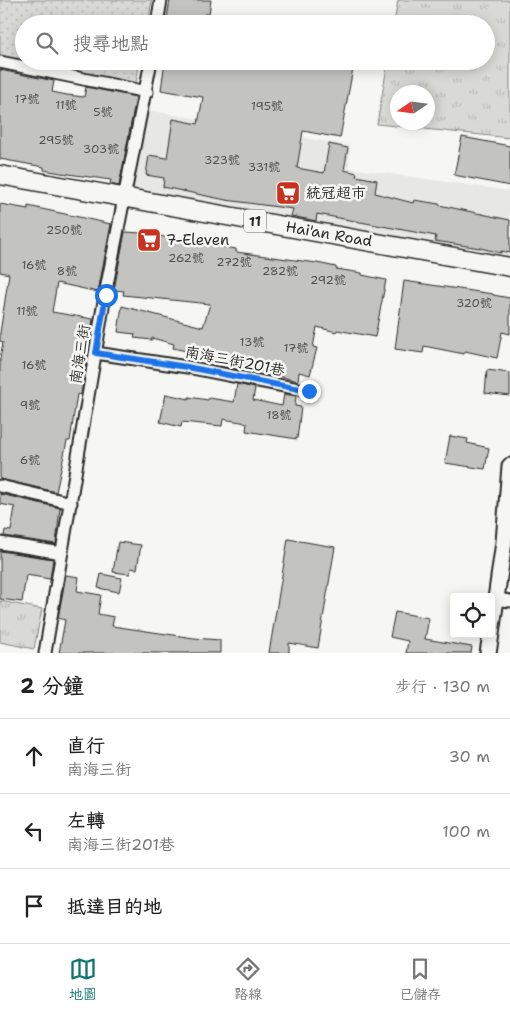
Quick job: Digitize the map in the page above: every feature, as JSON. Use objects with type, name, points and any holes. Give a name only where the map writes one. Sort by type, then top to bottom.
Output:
[{"type":"main road","name":"Hai'an Road","points":[[0,175],[510,266]]},
{"type":"street","points":[[158,15],[161,0]]},
{"type":"street","points":[[0,62],[15,65]]},
{"type":"street","points":[[39,70],[146,92]]},
{"type":"street","name":"南海三街","points":[[45,653],[96,353],[150,70]]},
{"type":"street","name":"南海三街201巷","points":[[96,353],[187,367],[309,391]]},
{"type":"street","points":[[495,623],[503,600],[510,466]]},
{"type":"street","points":[[0,486],[71,503]]},
{"type":"street","points":[[0,543],[62,553]]},
{"type":"street","points":[[488,653],[490,638]]},
{"type":"shaded area","points":[[148,110],[350,146],[349,168],[510,191],[510,265],[132,198]]},
{"type":"green space","points":[[0,0],[152,0],[150,15],[15,15],[15,59],[0,55]]},
{"type":"green space","points":[[398,0],[510,0],[510,138],[434,130],[435,85],[390,85],[390,125],[377,124],[386,70],[495,70],[495,15],[396,15]]},
{"type":"green space","points":[[62,70],[138,70],[135,88]]},
{"type":"green space","points":[[0,601],[42,609],[34,649],[0,642]]},
{"type":"building","points":[[170,0],[211,0],[209,14],[168,15]]},
{"type":"building","points":[[0,70],[54,81],[52,92],[67,95],[84,97],[86,87],[136,97],[119,186],[110,184],[111,180],[44,170],[44,167],[0,159]]},
{"type":"building","points":[[164,70],[353,70],[340,138],[303,131],[297,168],[324,173],[329,144],[348,148],[344,170],[357,173],[356,176],[377,180],[375,193],[413,203],[414,200],[439,204],[510,220],[510,253],[435,241],[436,236],[317,214],[316,221],[291,216],[293,209],[226,200],[163,187],[164,178],[146,175],[149,155],[167,158],[173,119],[198,124],[203,97],[161,90]]},
{"type":"building","points":[[462,137],[510,146],[510,186],[454,175]]},
{"type":"building","points":[[0,204],[28,209],[28,206],[111,224],[98,292],[57,283],[52,312],[93,319],[81,395],[77,394],[70,441],[67,441],[56,492],[0,479],[0,359],[3,342],[0,341],[0,333],[9,274],[0,272]]},
{"type":"building","points":[[125,232],[236,249],[236,252],[317,263],[386,280],[375,337],[337,330],[336,332],[317,327],[313,347],[317,348],[310,375],[299,372],[298,381],[260,371],[258,373],[225,367],[198,358],[199,354],[173,348],[174,344],[152,338],[152,340],[134,338],[135,334],[118,332],[122,306],[203,327],[210,304],[123,295],[124,291],[114,290]]},
{"type":"building","points":[[404,281],[510,298],[510,334],[502,332],[497,358],[465,351],[464,354],[424,346],[423,353],[395,349]]},
{"type":"building","points":[[487,370],[510,373],[510,396],[485,393]]},
{"type":"building","points":[[237,384],[255,388],[253,400],[282,406],[284,394],[296,396],[295,406],[301,407],[297,439],[246,431],[247,423],[223,419],[222,426],[182,422],[181,427],[160,422],[166,394],[189,399],[189,397],[208,400],[209,398],[234,402]]},
{"type":"building","points":[[450,436],[468,439],[467,443],[489,448],[485,469],[445,463]]},
{"type":"building","points":[[0,494],[60,508],[56,544],[4,536],[5,530],[11,531],[15,507],[0,504]]},
{"type":"building","points":[[288,539],[335,547],[318,648],[289,643],[289,653],[269,653]]},
{"type":"building","points":[[118,542],[141,545],[137,569],[131,568],[130,574],[113,572]]},
{"type":"building","points":[[0,551],[53,559],[50,579],[26,575],[22,602],[0,599]]},
{"type":"building","points":[[101,574],[122,578],[119,592],[98,588]]},
{"type":"building","points":[[66,575],[79,577],[77,591],[101,595],[98,614],[114,617],[112,626],[220,640],[220,653],[59,653],[65,620],[58,618]]},
{"type":"building","points":[[395,612],[429,618],[425,639],[472,647],[471,653],[406,653],[408,641],[390,637]]},
{"type":"place","name":"統冠超市","points":[[288,193]]},
{"type":"place","name":"7-Eleven","points":[[149,240]]},
{"type":"route","points":[[106,295],[96,353],[187,367],[309,391]]}]
